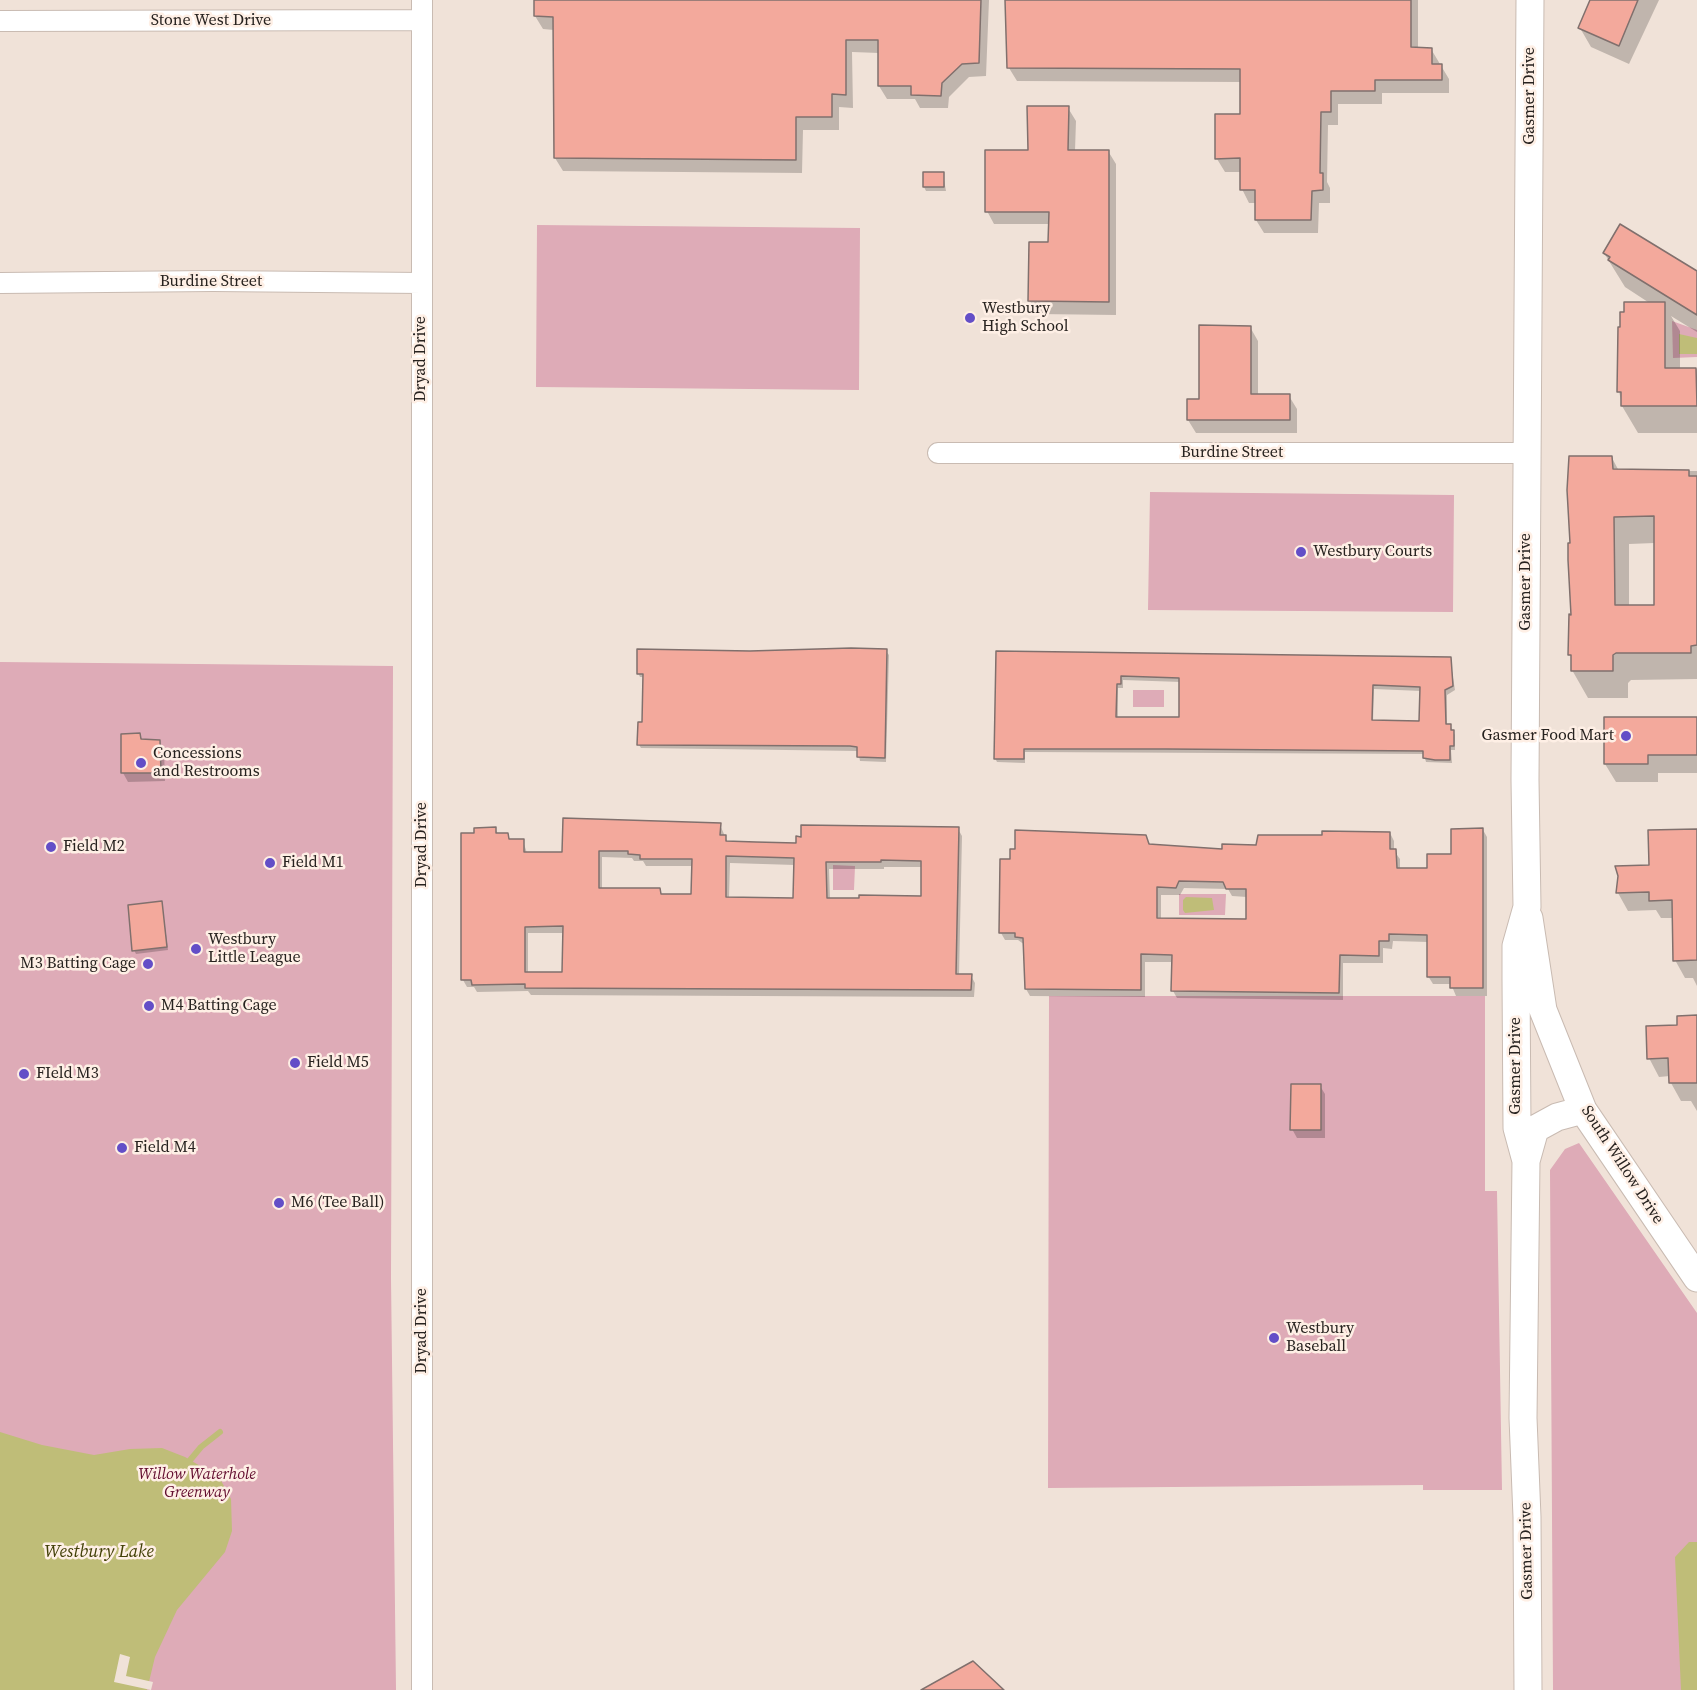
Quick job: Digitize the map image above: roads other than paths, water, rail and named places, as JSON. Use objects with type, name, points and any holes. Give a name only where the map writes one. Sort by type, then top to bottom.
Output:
[{"type":"street","name":"Dryad Drive","points":[[422,0],[422,1690]]},
{"type":"street","name":"Gasmer Drive","points":[[1526,1161],[1517,1128],[1516,946],[1527,907],[1525,831],[1530,0]]},
{"type":"street","name":"Stone West Drive","points":[[0,21],[422,20]]},
{"type":"street","name":"Burdine Street","points":[[0,283],[213,281],[422,283]]},
{"type":"street","name":"Burdine Street","points":[[938,453],[1527,453]]},
{"type":"street","name":"South Willow Drive","points":[[1527,907],[1543,1010],[1583,1110],[1697,1278]]},
{"type":"street","name":"Gasmer Drive","points":[[1528,1690],[1527,1517],[1522,1418],[1526,1161],[1535,1129],[1557,1117],[1583,1110]]},
{"type":"water","points":[[1679,334],[1697,338],[1697,354],[1679,354]]},
{"type":"water","points":[[1186,897],[1212,898],[1214,910],[1185,913],[1183,900]]},
{"type":"water","name":"Westbury Lake","points":[[0,1432],[42,1445],[94,1455],[130,1449],[162,1448],[185,1457],[219,1477],[231,1499],[232,1531],[225,1552],[177,1610],[155,1657],[147,1690],[0,1690]]},
{"type":"water","points":[[1689,1542],[1697,1542],[1697,1690],[1681,1690],[1675,1557]]},
{"type":"waterway","points":[[186,1465],[201,1447],[220,1432]]},
{"type":"place","name":"Westbury High School","points":[[970,318]]},
{"type":"place","name":"Westbury Courts","points":[[1301,552]]},
{"type":"place","name":"Gasmer Food Mart","points":[[1626,736]]},
{"type":"place","name":"Concessions and Restrooms","points":[[141,763]]},
{"type":"place","name":"Field M2","points":[[51,847]]},
{"type":"place","name":"Field M1","points":[[270,863]]},
{"type":"place","name":"Westbury Little League","points":[[196,949]]},
{"type":"place","name":"M3 Batting Cage","points":[[148,964]]},
{"type":"place","name":"M4 Batting Cage","points":[[149,1006]]},
{"type":"place","name":"Field M5","points":[[295,1063]]},
{"type":"place","name":"FIeld M3","points":[[24,1074]]},
{"type":"place","name":"Field M4","points":[[122,1148]]},
{"type":"place","name":"M6 (Tee Ball)","points":[[279,1203]]},
{"type":"place","name":"Westbury Baseball","points":[[1274,1338]]},
{"type":"park label","name":"Willow Waterhole Greenway","points":[[197,1484]]}]
